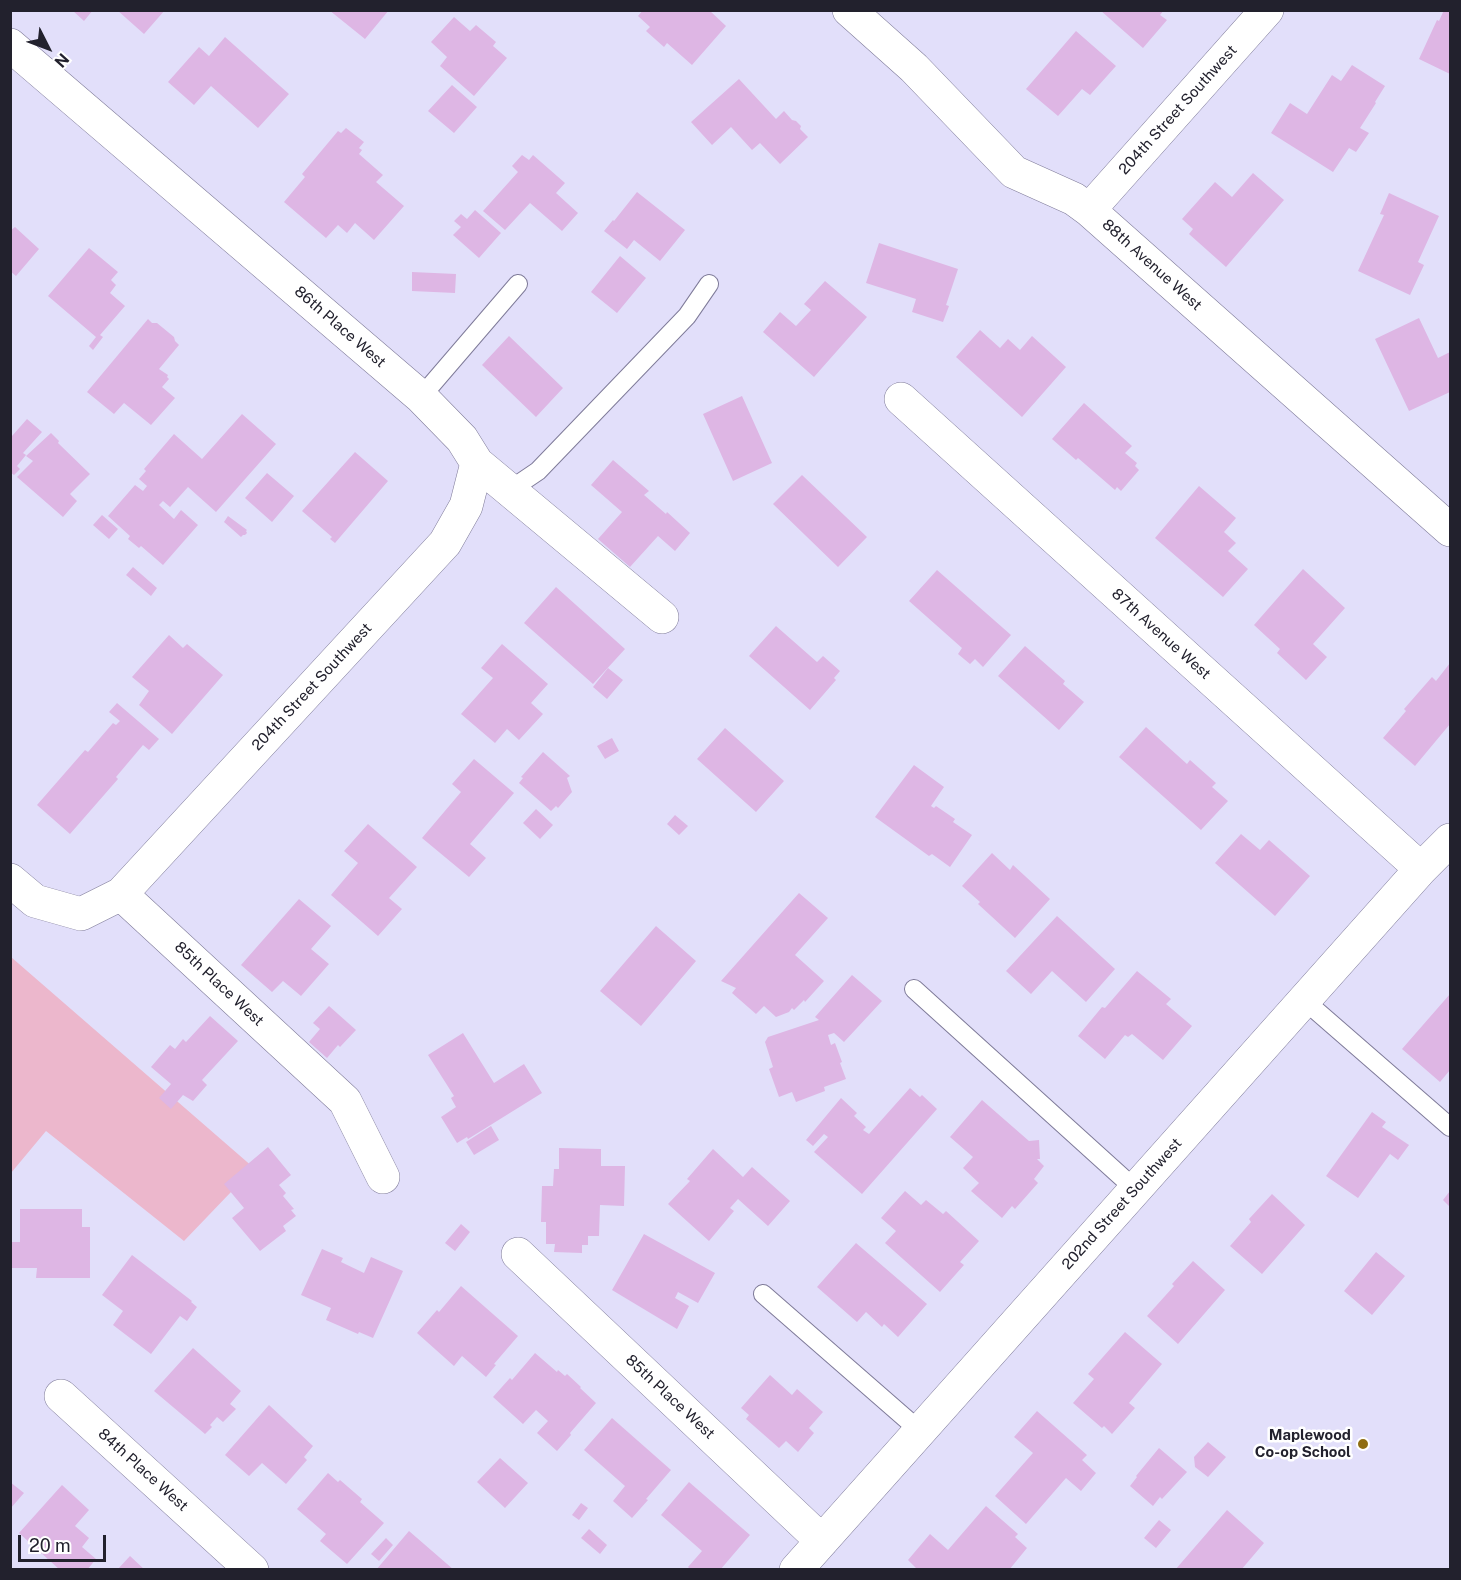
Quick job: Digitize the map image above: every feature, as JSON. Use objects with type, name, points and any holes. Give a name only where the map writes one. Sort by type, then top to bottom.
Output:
[{"type":"street","name":"88th Avenue West","points":[[849,10],[914,68],[1014,172],[1074,200],[1089,210],[1450,530]]},
{"type":"street","name":"204th Street Southwest","points":[[1089,210],[1268,10]]},
{"type":"street","name":"86th Place West","points":[[10,45],[421,397],[462,439],[477,463],[662,617]]},
{"type":"street","name":"87th Avenue West","points":[[901,399],[1421,868]]},
{"type":"street","name":"204th Street Southwest","points":[[121,894],[445,543],[466,506],[477,463]]},
{"type":"street","name":"202nd Street Southwest","points":[[796,1569],[1421,868],[1450,840]]},
{"type":"street","points":[[10,880],[35,902],[81,914],[121,894]]},
{"type":"street","name":"85th Place West","points":[[121,894],[345,1101],[383,1177]]},
{"type":"street","name":"85th Place West","points":[[518,1254],[822,1541]]},
{"type":"street","name":"84th Place West","points":[[61,1396],[252,1569]]},
{"type":"lane","points":[[421,397],[518,284]]},
{"type":"lane","points":[[510,490],[538,471],[687,316],[709,284]]},
{"type":"lane","points":[[914,989],[1135,1189]]},
{"type":"lane","points":[[1304,1000],[1450,1127]]},
{"type":"lane","points":[[763,1294],[920,1431]]},
{"type":"shaded area","points":[[11,957],[254,1168],[184,1241],[46,1131],[11,1173]]},
{"type":"building","points":[[72,10],[93,10],[84,21]]},
{"type":"building","points":[[117,10],[165,10],[144,34]]},
{"type":"building","points":[[329,10],[389,10],[365,39]]},
{"type":"building","points":[[643,10],[709,10],[726,26],[692,65],[667,43],[664,47],[646,31],[650,27],[638,16]]},
{"type":"building","points":[[1100,10],[1164,10],[1160,15],[1167,20],[1143,48]]},
{"type":"building","points":[[1444,10],[1450,10],[1450,74],[1419,59]]},
{"type":"building","points":[[454,17],[470,31],[476,25],[496,42],[493,46],[507,58],[474,96],[440,66],[447,57],[431,42]]},
{"type":"building","points":[[1076,31],[1116,66],[1090,95],[1082,89],[1058,116],[1026,89]]},
{"type":"building","points":[[225,37],[289,94],[258,128],[211,86],[194,105],[168,82],[199,47],[209,56]]},
{"type":"building","points":[[1352,65],[1385,86],[1360,128],[1369,133],[1356,152],[1349,148],[1333,172],[1271,133],[1290,103],[1307,114],[1332,75],[1341,81]]},
{"type":"building","points":[[739,79],[776,119],[784,111],[801,126],[800,129],[808,137],[780,164],[760,143],[752,150],[731,127],[712,145],[691,122]]},
{"type":"building","points":[[452,85],[477,107],[454,133],[428,111]]},
{"type":"building","points":[[346,128],[364,142],[359,148],[362,150],[359,154],[383,175],[376,182],[404,206],[374,240],[355,223],[347,233],[338,225],[326,238],[284,202],[305,177],[302,174],[338,131],[341,133]]},
{"type":"building","points":[[522,155],[529,160],[533,155],[565,183],[556,193],[578,213],[562,231],[530,203],[505,230],[483,211],[518,172],[512,166]]},
{"type":"building","points":[[1253,173],[1284,200],[1226,267],[1189,234],[1193,229],[1182,219],[1215,182],[1232,197]]},
{"type":"building","points":[[637,192],[685,230],[660,261],[634,240],[627,249],[604,231]]},
{"type":"building","points":[[1389,193],[1439,216],[1418,262],[1424,265],[1410,295],[1358,271],[1384,215],[1380,214]]},
{"type":"building","points":[[475,210],[501,233],[479,258],[453,235],[461,227],[454,221],[461,214],[467,219]]},
{"type":"building","points":[[15,227],[39,249],[16,276],[10,271],[10,231]]},
{"type":"building","points":[[879,243],[958,269],[943,322],[912,312],[916,299],[866,283]]},
{"type":"building","points":[[89,248],[118,272],[111,280],[116,285],[110,293],[125,306],[100,335],[103,337],[93,350],[89,346],[96,337],[48,296]]},
{"type":"building","points":[[620,256],[646,278],[617,313],[591,292]]},
{"type":"building","points":[[412,272],[456,274],[455,293],[412,291]]},
{"type":"building","points":[[825,281],[867,317],[814,377],[763,332],[780,312],[796,326],[811,310],[804,304]]},
{"type":"building","points":[[1419,318],[1438,358],[1450,352],[1450,392],[1409,411],[1375,339]]},
{"type":"building","points":[[148,319],[152,323],[157,323],[174,337],[179,345],[159,369],[168,375],[169,379],[162,387],[175,398],[151,425],[124,403],[114,414],[87,392]]},
{"type":"building","points":[[980,330],[1000,348],[1008,339],[1020,350],[1032,336],[1066,367],[1022,417],[956,357]]},
{"type":"building","points":[[509,336],[563,388],[536,417],[482,365]]},
{"type":"building","points":[[742,396],[772,463],[733,481],[703,414]]},
{"type":"building","points":[[1084,403],[1132,446],[1125,453],[1137,463],[1135,466],[1139,470],[1121,491],[1117,487],[1115,490],[1052,439]]},
{"type":"building","points":[[242,414],[276,444],[216,512],[188,487],[170,507],[163,501],[159,505],[174,519],[181,510],[198,525],[163,565],[141,546],[139,548],[128,539],[130,536],[108,516],[135,485],[143,491],[147,486],[139,479],[146,471],[144,469],[174,434],[202,459]]},
{"type":"building","points":[[27,419],[42,432],[23,453],[26,455],[17,466],[20,469],[14,475],[10,472],[10,434],[12,436]]},
{"type":"building","points":[[51,433],[59,441],[58,443],[90,474],[70,494],[77,501],[63,517],[17,477],[33,461],[26,456]]},
{"type":"building","points":[[355,452],[388,481],[335,543],[330,539],[332,537],[302,511]]},
{"type":"building","points":[[613,460],[649,491],[644,495],[690,533],[675,551],[658,536],[630,567],[598,539],[622,512],[591,485]]},
{"type":"building","points":[[267,473],[294,496],[272,522],[245,498]]},
{"type":"building","points":[[802,475],[867,537],[838,567],[773,504]]},
{"type":"building","points":[[1199,486],[1236,518],[1224,532],[1236,543],[1228,551],[1248,569],[1223,597],[1155,538]]},
{"type":"building","points":[[102,515],[118,529],[109,539],[93,525]]},
{"type":"building","points":[[228,516],[247,530],[245,535],[241,537],[224,522]]},
{"type":"building","points":[[133,567],[157,588],[151,596],[126,575]]},
{"type":"building","points":[[1303,569],[1345,608],[1313,644],[1327,657],[1306,680],[1277,653],[1280,649],[1254,625]]},
{"type":"building","points":[[937,570],[1011,635],[983,667],[975,659],[970,664],[958,654],[962,648],[909,601]]},
{"type":"building","points":[[556,587],[625,649],[593,684],[524,623]]},
{"type":"building","points":[[776,626],[817,662],[823,656],[840,671],[834,678],[836,680],[810,710],[749,656]]},
{"type":"building","points":[[169,635],[183,648],[187,644],[223,675],[172,734],[139,705],[149,691],[132,677]]},
{"type":"building","points":[[502,644],[548,684],[531,703],[543,714],[519,740],[507,729],[495,743],[461,714],[493,678],[481,668]]},
{"type":"building","points":[[1025,646],[1065,681],[1063,684],[1084,702],[1059,730],[998,676]]},
{"type":"building","points":[[1450,663],[1450,724],[1415,766],[1383,738],[1432,677],[1436,681]]},
{"type":"building","points":[[608,668],[623,680],[607,699],[593,687]]},
{"type":"building","points":[[117,703],[159,739],[149,750],[143,745],[116,777],[118,779],[70,834],[37,805],[85,750],[88,752],[113,723],[116,725],[120,721],[109,712]]},
{"type":"building","points":[[1146,727],[1187,764],[1190,760],[1216,783],[1212,787],[1228,801],[1201,830],[1119,757]]},
{"type":"building","points":[[725,728],[784,781],[756,812],[697,759]]},
{"type":"building","points":[[612,738],[619,751],[605,759],[597,746]]},
{"type":"building","points":[[543,752],[570,776],[567,778],[572,792],[558,808],[556,806],[551,811],[519,783],[523,778],[521,777]]},
{"type":"building","points":[[474,759],[514,793],[470,844],[486,858],[469,877],[422,838],[461,792],[452,784]]},
{"type":"building","points":[[914,765],[944,787],[931,806],[934,808],[936,806],[955,819],[953,822],[972,835],[950,867],[932,854],[929,856],[875,817]]},
{"type":"building","points":[[536,809],[553,825],[540,839],[523,823]]},
{"type":"building","points":[[675,815],[688,826],[679,835],[667,824]]},
{"type":"building","points":[[368,824],[417,867],[389,898],[402,909],[378,936],[331,895],[358,863],[344,851]]},
{"type":"building","points":[[1241,834],[1260,850],[1269,840],[1310,876],[1275,916],[1215,863]]},
{"type":"building","points":[[992,853],[1010,870],[1013,865],[1050,899],[1015,938],[962,886]]},
{"type":"building","points":[[799,893],[828,918],[795,955],[824,981],[805,1002],[804,1000],[794,1010],[792,1008],[789,1012],[776,1017],[764,1006],[756,1014],[732,993],[736,988],[721,981]]},
{"type":"building","points":[[299,899],[331,926],[311,949],[329,964],[301,996],[283,981],[272,992],[241,965]]},
{"type":"building","points":[[1057,916],[1115,969],[1086,1002],[1052,971],[1031,994],[1006,971]]},
{"type":"building","points":[[656,926],[696,961],[641,1026],[600,991]]},
{"type":"building","points":[[1137,971],[1171,999],[1166,1004],[1192,1026],[1163,1060],[1132,1034],[1128,1037],[1125,1035],[1105,1059],[1078,1036]]},
{"type":"building","points":[[852,975],[882,1001],[844,1042],[834,1033],[828,1035],[831,1045],[835,1043],[846,1079],[824,1087],[825,1091],[796,1102],[792,1092],[779,1097],[769,1069],[773,1067],[765,1042],[768,1037],[819,1020],[815,1017]]},
{"type":"building","points":[[1450,994],[1450,1070],[1440,1082],[1402,1049]]},
{"type":"building","points":[[329,1006],[356,1030],[327,1058],[309,1042],[320,1029],[313,1023]]},
{"type":"building","points":[[210,1016],[238,1041],[202,1080],[207,1085],[193,1101],[183,1095],[171,1109],[159,1098],[171,1084],[151,1067],[170,1045],[175,1049],[183,1039],[186,1042]]},
{"type":"building","points":[[463,1033],[494,1083],[524,1064],[542,1093],[468,1139],[467,1137],[457,1143],[441,1117],[456,1107],[451,1098],[454,1096],[428,1055]]},
{"type":"building","points":[[910,1088],[920,1097],[922,1095],[937,1109],[862,1194],[814,1152],[828,1137],[824,1134],[813,1146],[806,1140],[841,1098],[857,1113],[854,1116],[866,1127],[863,1130],[869,1134]]},
{"type":"building","points":[[982,1100],[1029,1141],[1039,1140],[1040,1159],[1037,1159],[1044,1166],[1034,1179],[1038,1183],[1015,1209],[1012,1206],[1002,1218],[971,1191],[979,1183],[963,1168],[973,1157],[950,1137]]},
{"type":"building","points":[[1372,1112],[1386,1122],[1382,1127],[1409,1145],[1398,1160],[1390,1154],[1358,1198],[1326,1176]]},
{"type":"building","points":[[491,1126],[499,1140],[474,1155],[466,1142]]},
{"type":"building","points":[[268,1147],[291,1175],[279,1185],[286,1193],[283,1196],[294,1209],[291,1210],[296,1216],[283,1226],[286,1231],[260,1251],[232,1218],[244,1208],[224,1184]]},
{"type":"building","points":[[559,1148],[601,1149],[601,1166],[625,1166],[624,1206],[600,1205],[599,1236],[588,1236],[588,1245],[582,1245],[582,1253],[554,1252],[555,1244],[546,1244],[546,1222],[541,1222],[542,1186],[553,1186],[554,1169],[559,1169]]},
{"type":"building","points":[[713,1149],[743,1177],[752,1167],[790,1201],[768,1226],[738,1199],[730,1208],[734,1211],[709,1241],[668,1204],[690,1181],[687,1179]]},
{"type":"building","points":[[905,1191],[921,1205],[926,1200],[943,1214],[946,1211],[979,1241],[960,1262],[964,1265],[940,1292],[885,1243],[896,1231],[881,1218]]},
{"type":"building","points":[[1450,1191],[1450,1207],[1443,1200]]},
{"type":"building","points":[[1272,1194],[1305,1225],[1262,1274],[1230,1246],[1251,1222],[1249,1219]]},
{"type":"building","points":[[20,1209],[82,1209],[82,1227],[90,1227],[90,1278],[36,1278],[37,1268],[12,1268],[12,1242],[20,1242]]},
{"type":"building","points":[[461,1224],[470,1232],[455,1251],[445,1243]]},
{"type":"building","points":[[644,1234],[715,1273],[698,1303],[678,1292],[675,1298],[689,1306],[677,1329],[612,1290]]},
{"type":"building","points":[[856,1243],[927,1304],[898,1337],[884,1324],[882,1327],[866,1312],[857,1322],[817,1287]]},
{"type":"building","points":[[322,1249],[343,1258],[341,1262],[364,1273],[371,1257],[403,1271],[373,1338],[326,1320],[331,1308],[301,1295]]},
{"type":"building","points":[[1376,1252],[1405,1276],[1372,1315],[1344,1291]]},
{"type":"building","points":[[132,1255],[197,1307],[187,1321],[180,1316],[151,1354],[113,1325],[123,1311],[102,1295]]},
{"type":"building","points":[[1193,1261],[1225,1290],[1178,1344],[1147,1316]]},
{"type":"building","points":[[461,1286],[518,1336],[486,1377],[462,1356],[454,1366],[417,1333]]},
{"type":"building","points":[[1125,1332],[1162,1364],[1129,1403],[1135,1408],[1112,1434],[1073,1403],[1094,1379],[1088,1374]]},
{"type":"building","points":[[193,1348],[241,1391],[230,1404],[236,1409],[223,1422],[217,1417],[205,1434],[154,1391]]},
{"type":"building","points":[[535,1353],[557,1372],[558,1370],[565,1376],[567,1374],[596,1403],[557,1451],[537,1433],[548,1421],[536,1410],[523,1424],[493,1397],[510,1378],[512,1380]]},
{"type":"building","points":[[770,1375],[792,1395],[797,1389],[823,1412],[809,1428],[814,1433],[798,1452],[786,1441],[779,1448],[746,1419],[749,1415],[741,1408]]},
{"type":"building","points":[[269,1405],[313,1446],[304,1457],[307,1460],[286,1484],[262,1463],[249,1476],[225,1455]]},
{"type":"building","points":[[1037,1411],[1087,1455],[1082,1460],[1096,1473],[1081,1491],[1066,1478],[1026,1524],[995,1496],[1033,1453],[1014,1437]]},
{"type":"building","points":[[612,1418],[671,1470],[632,1518],[613,1501],[625,1486],[584,1450]]},
{"type":"building","points":[[1208,1442],[1226,1457],[1208,1477],[1195,1467],[1194,1457]]},
{"type":"building","points":[[1159,1448],[1187,1472],[1153,1506],[1130,1486]]},
{"type":"building","points":[[500,1458],[528,1483],[505,1508],[477,1482]]},
{"type":"building","points":[[328,1473],[362,1499],[360,1502],[384,1523],[347,1564],[320,1541],[326,1534],[297,1509]]},
{"type":"building","points":[[10,1482],[24,1493],[10,1509]]},
{"type":"building","points":[[689,1482],[750,1535],[720,1570],[691,1570],[688,1567],[702,1551],[661,1515]]},
{"type":"building","points":[[62,1485],[89,1510],[75,1526],[89,1538],[82,1547],[96,1559],[87,1570],[60,1570],[19,1533]]},
{"type":"building","points":[[581,1503],[588,1508],[579,1520],[572,1515]]},
{"type":"building","points":[[986,1506],[1018,1534],[1015,1537],[1027,1548],[1009,1570],[918,1570],[908,1560],[930,1534],[948,1550]]},
{"type":"building","points":[[1227,1510],[1264,1543],[1241,1570],[1175,1570]]},
{"type":"building","points":[[1159,1520],[1171,1530],[1156,1548],[1144,1538]]},
{"type":"building","points":[[589,1529],[607,1545],[600,1554],[581,1538]]},
{"type":"building","points":[[409,1531],[454,1570],[376,1570]]},
{"type":"building","points":[[386,1538],[393,1545],[379,1561],[371,1554]]},
{"type":"building","points":[[130,1556],[145,1570],[117,1570]]},
{"type":"place","name":"Maplewood Co-op School","points":[[1363,1444]]}]
